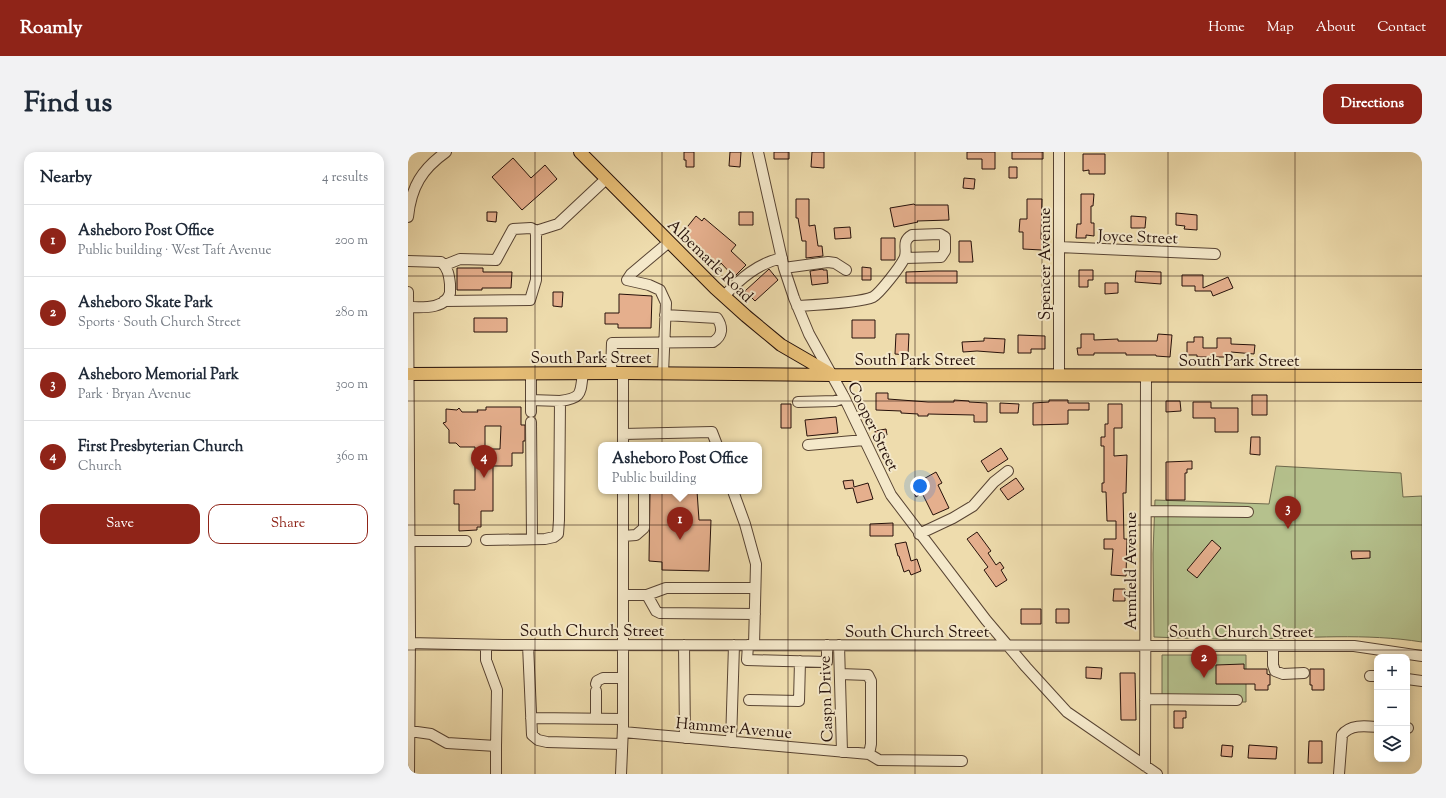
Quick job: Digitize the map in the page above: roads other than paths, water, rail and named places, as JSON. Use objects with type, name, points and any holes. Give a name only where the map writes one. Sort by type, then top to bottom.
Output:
[{"type":"main road","name":"Albemarle Road","points":[[580,152],[724,296],[781,345],[832,375]]},
{"type":"main road","name":"South Park Street","points":[[408,374],[663,373],[1059,376],[1422,376]]},
{"type":"street","points":[[408,217],[412,185],[425,169],[446,152]]},
{"type":"street","name":"Cooper Street","points":[[758,152],[783,263],[797,306],[809,334],[844,398],[849,418],[864,440],[891,496],[986,620],[1067,712],[1145,766]]},
{"type":"street","name":"Spencer Avenue","points":[[1059,152],[1059,376]]},
{"type":"street","points":[[445,265],[460,260],[496,260],[513,229],[531,228],[536,231],[558,224],[606,179]]},
{"type":"street","points":[[444,301],[530,300],[536,280],[536,231]]},
{"type":"street","points":[[663,373],[666,303],[660,290],[650,285],[627,280],[631,274],[670,242]]},
{"type":"street","name":"Joyce Street","points":[[1059,247],[1216,254]]},
{"type":"street","points":[[797,306],[858,300],[872,297],[878,293],[905,258]]},
{"type":"street","points":[[724,296],[741,278],[771,260],[783,263],[828,262],[835,263],[846,270]]},
{"type":"street","points":[[408,262],[441,262],[445,265],[449,275],[450,293],[444,301],[436,306],[408,307]]},
{"type":"street","points":[[408,292],[410,541],[409,771]]},
{"type":"street","points":[[622,442],[617,373],[612,342],[713,342],[718,339],[721,332],[721,324],[716,318],[665,315]]},
{"type":"street","points":[[531,373],[531,412]]},
{"type":"street","points":[[531,400],[560,401],[576,398],[580,394],[583,373]]},
{"type":"street","name":"Armfield Avenue","points":[[1145,766],[1146,376]]},
{"type":"street","points":[[798,402],[835,401],[844,398]]},
{"type":"street","points":[[486,540],[545,539],[554,537],[558,534],[560,401]]},
{"type":"street","points":[[531,422],[532,539]]},
{"type":"street","points":[[622,434],[712,432],[716,442]]},
{"type":"street","points":[[808,445],[864,440]]},
{"type":"street","points":[[919,534],[954,518],[973,506],[994,482],[1008,471]]},
{"type":"street","points":[[621,774],[623,732],[623,494]]},
{"type":"street","points":[[623,536],[636,535],[644,528],[644,494]]},
{"type":"street","points":[[734,494],[745,524],[756,564],[755,614],[751,645],[747,660],[827,662],[827,645]]},
{"type":"street","points":[[1146,511],[1248,512]]},
{"type":"street","points":[[410,541],[466,541]]},
{"type":"street","points":[[623,595],[647,595],[666,588],[755,588]]},
{"type":"street","points":[[647,595],[656,611],[660,613],[755,614]]},
{"type":"street","name":"South Church Street","points":[[409,643],[486,645],[1354,646],[1376,648],[1398,654]]},
{"type":"street","points":[[486,645],[486,660],[497,690],[496,774]]},
{"type":"street","points":[[528,645],[532,734],[538,740],[562,744],[622,744]]},
{"type":"street","points":[[684,645],[685,738]]},
{"type":"street","points":[[731,742],[734,645]]},
{"type":"street","points":[[749,700],[799,701],[795,645]]},
{"type":"street","name":"Caspn Drive","points":[[839,646],[842,752]]},
{"type":"street","points":[[1273,646],[1273,665],[1275,671],[1283,674],[1304,673]]},
{"type":"street","name":"South Church Street","points":[[1410,655],[1422,656]]},
{"type":"street","points":[[840,674],[868,675],[871,681],[871,744],[869,754]]},
{"type":"street","points":[[596,718],[596,688],[599,679],[622,678]]},
{"type":"street","points":[[1410,679],[1422,681]]},
{"type":"street","points":[[1145,699],[1237,700]]},
{"type":"street","points":[[531,718],[623,719]]},
{"type":"street","points":[[1339,774],[1342,735],[1344,732],[1354,727],[1374,727]]},
{"type":"street","points":[[410,731],[431,734],[447,743],[496,746]]},
{"type":"street","name":"Hammer Avenue","points":[[623,732],[869,754],[879,760],[962,761]]},
{"type":"street","points":[[1145,766],[1157,774]]},
{"type":"place","name":"First Presbyterian Church","points":[[484,478]]},
{"type":"place","name":"Asheboro Memorial Park","points":[[1288,529]]},
{"type":"place","name":"Asheboro Post Office","points":[[680,540]]},
{"type":"place","name":"Asheboro Skate Park","points":[[1204,678]]}]
